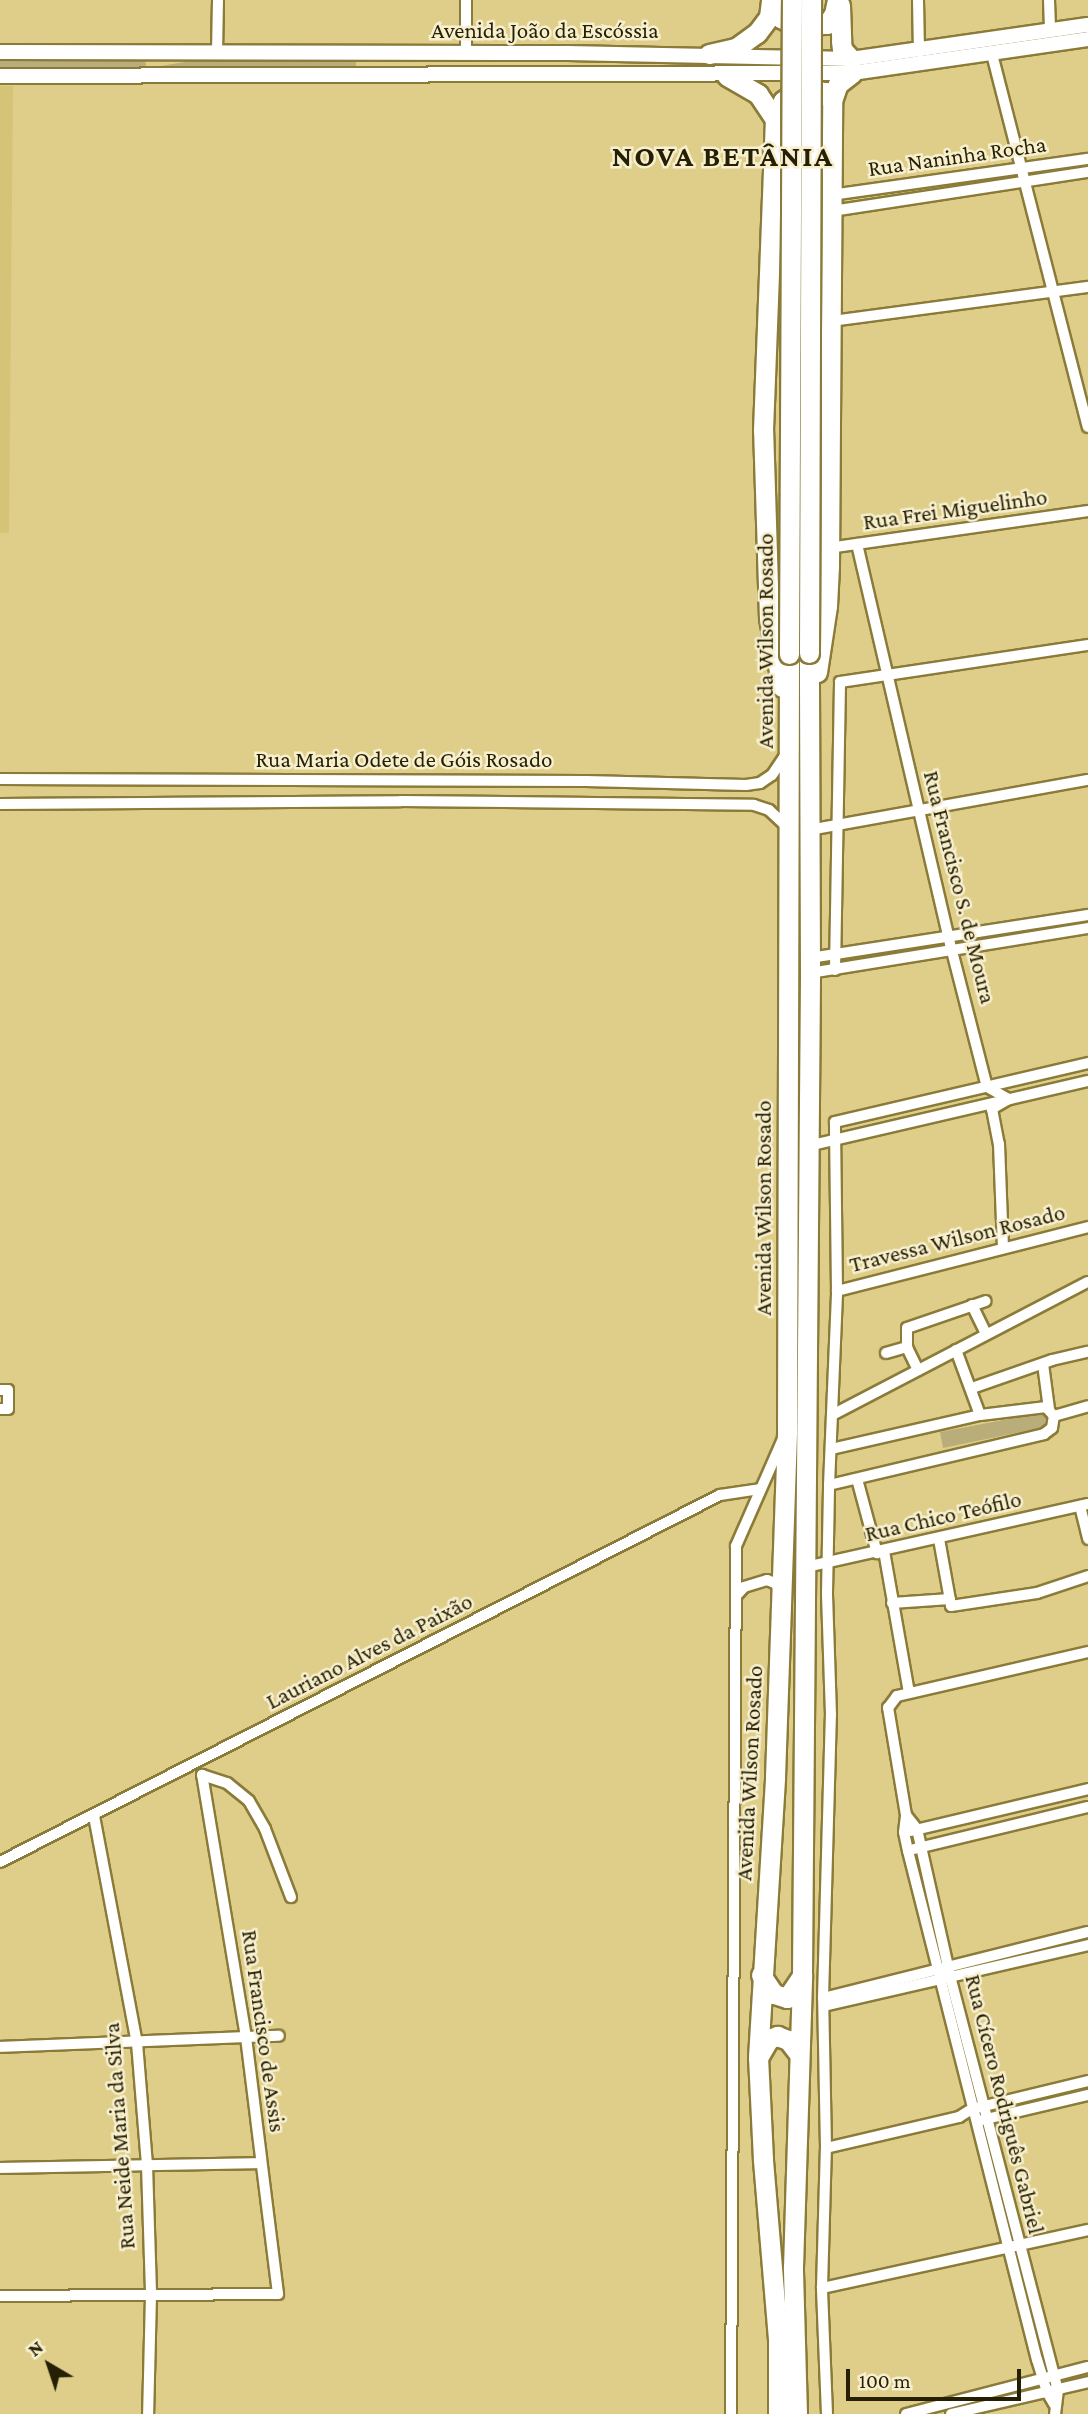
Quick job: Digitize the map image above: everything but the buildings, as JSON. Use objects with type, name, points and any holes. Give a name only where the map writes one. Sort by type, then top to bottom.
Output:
[{"type":"highway","points":[[773,0],[781,18],[796,26],[827,23],[839,0]]},
{"type":"highway","points":[[709,54],[736,48],[757,33],[769,17],[773,0]]},
{"type":"highway","name":"Avenida Wilson Rosado","points":[[792,0],[789,654],[799,719],[790,748],[810,966],[802,1974],[793,2267],[797,2414]]},
{"type":"highway","name":"Avenida Wilson Rosado","points":[[778,2414],[778,2339],[762,2159],[758,2057],[775,1777],[787,1432],[799,719],[809,653],[811,0]]},
{"type":"highway","points":[[799,719],[827,606],[832,321],[832,101],[838,83],[852,66],[842,49],[839,0]]},
{"type":"highway","points":[[727,76],[758,94],[775,119]]},
{"type":"highway","points":[[799,719],[774,656],[769,618],[763,430],[775,119],[783,101],[794,93],[809,90],[825,92],[832,101]]},
{"type":"highway","points":[[761,1975],[774,1994],[787,1998],[802,1974]]},
{"type":"highway","points":[[758,2057],[764,2045],[776,2036],[788,2040],[799,2054]]},
{"type":"main road","name":"Avenida João da Escóssia","points":[[0,52],[709,54],[852,66],[919,52],[1088,25]]},
{"type":"main road","name":"Avenida João da Escóssia","points":[[0,76],[727,76],[992,54],[1088,39]]},
{"type":"main road","points":[[365,74],[365,66],[371,60],[429,52]]},
{"type":"main road","points":[[152,77],[158,62],[185,60],[198,53]]},
{"type":"main road","points":[[493,74],[519,67],[567,67],[571,62],[568,53]]},
{"type":"street","points":[[217,52],[218,0]]},
{"type":"street","points":[[466,0],[466,52]]},
{"type":"street","points":[[918,0],[919,52]]},
{"type":"street","points":[[1049,0],[1050,31]]},
{"type":"street","points":[[992,54],[1088,427]]},
{"type":"street","name":"Rua Naninha Rocha","points":[[832,203],[1022,168],[1088,159]]},
{"type":"street","name":"Rua Naninha Rocha","points":[[832,203],[1088,172]]},
{"type":"street","points":[[832,321],[1088,287]]},
{"type":"street","name":"Rua Frei Miguelinho","points":[[828,548],[1088,511]]},
{"type":"street","name":"Rua Francisco S. de Moura","points":[[857,544],[948,937],[988,1087]]},
{"type":"street","points":[[835,970],[840,682],[1088,645]]},
{"type":"street","name":"Rua Maria Odete de Góis Rosado","points":[[0,779],[753,784],[772,775],[790,748]]},
{"type":"street","points":[[401,801],[376,796],[375,786],[435,780]]},
{"type":"street","points":[[799,830],[1088,780]]},
{"type":"street","points":[[505,803],[587,797],[586,786],[559,781]]},
{"type":"street","name":"Rua Maria Odete de Góis Rosado","points":[[0,804],[401,801],[754,805],[769,810],[799,830]]},
{"type":"street","points":[[810,966],[835,956],[1088,915]]},
{"type":"street","points":[[810,966],[835,970],[1088,928]]},
{"type":"street","points":[[827,2414],[821,2288],[826,2148],[823,2002],[831,1715],[827,1563],[834,1415],[835,1122],[1088,1063]]},
{"type":"street","points":[[808,1146],[1088,1081]]},
{"type":"street","points":[[988,1087],[1009,1099]]},
{"type":"street","points":[[1003,1248],[999,1144],[992,1109],[1009,1099]]},
{"type":"street","name":"Travessa Wilson Rosado","points":[[836,1291],[1088,1227]]},
{"type":"street","points":[[834,1415],[1088,1282]]},
{"type":"street","points":[[918,1370],[907,1347],[905,1332],[911,1325],[986,1301]]},
{"type":"street","points":[[972,1306],[986,1334]]},
{"type":"street","points":[[886,1353],[907,1347]]},
{"type":"street","points":[[956,1350],[981,1415]]},
{"type":"street","points":[[972,1388],[1088,1352]]},
{"type":"street","points":[[829,1485],[1044,1434],[1052,1427],[1043,1364]]},
{"type":"street","points":[[4,1390],[4,1409]]},
{"type":"street","points":[[832,1449],[981,1415],[1034,1407],[1051,1413],[1088,1406]]},
{"type":"street","points":[[731,2414],[736,1546],[787,1432]]},
{"type":"street","points":[[857,1479],[881,1552],[909,1693],[1088,1652]]},
{"type":"street","name":"Lauriano Alves da Paixão","points":[[0,1862],[720,1495],[760,1489]]},
{"type":"street","points":[[1084,1505],[1088,1539]]},
{"type":"street","name":"Rua Chico Teófilo","points":[[806,1567],[1084,1505]]},
{"type":"street","points":[[939,1539],[951,1606],[1037,1593],[1088,1577]]},
{"type":"street","points":[[736,1596],[744,1587],[767,1580],[775,1583],[782,1592]]},
{"type":"street","points":[[892,1603],[950,1599]]},
{"type":"street","name":"Rua Cícero Rodriguês Gabriel","points":[[909,1693],[897,1696],[888,1708],[906,1815],[904,1832],[985,2106],[1014,2247]]},
{"type":"street","name":"Rua Francisco de Assis","points":[[151,2295],[278,2294],[246,2037],[202,1775],[227,1783],[248,1801],[265,1829],[291,1897]]},
{"type":"street","points":[[904,1832],[1088,1788]]},
{"type":"street","points":[[908,1851],[1088,1807]]},
{"type":"street","name":"Rua Cícero Rodriguês Gabriel","points":[[906,1815],[916,1829],[921,1848],[975,2122],[1014,2247],[1052,2391]]},
{"type":"street","name":"Rua Neide Maria da Silva","points":[[94,1816],[137,2043],[147,2165],[151,2295],[148,2414]]},
{"type":"street","points":[[823,2002],[944,1972],[1088,1931]]},
{"type":"street","points":[[944,1972],[1088,1945]]},
{"type":"street","points":[[0,2047],[279,2036]]},
{"type":"street","points":[[826,2148],[959,2117],[972,2109],[1088,2081]]},
{"type":"street","points":[[959,2117],[975,2122],[1088,2095]]},
{"type":"street","points":[[0,2168],[261,2163]]},
{"type":"street","points":[[821,2288],[1088,2230]]},
{"type":"street","points":[[0,2296],[151,2295]]},
{"type":"street","points":[[906,2414],[1088,2367]]},
{"type":"street","points":[[951,2414],[1088,2382]]},
{"type":"street","points":[[1052,2391],[1055,2409]]},
{"type":"shaded area","points":[[215,57],[356,59],[356,66],[161,66]]},
{"type":"shaded area","points":[[0,58],[145,58],[146,68],[0,68]]},
{"type":"shaded area","points":[[0,86],[13,86],[9,533],[0,533]]},
{"type":"shaded area","points":[[1041,1413],[1046,1418],[1045,1427],[943,1448],[940,1432]]},
{"type":"district","name":"NOVA BETÂNIA","points":[[723,156]]}]
